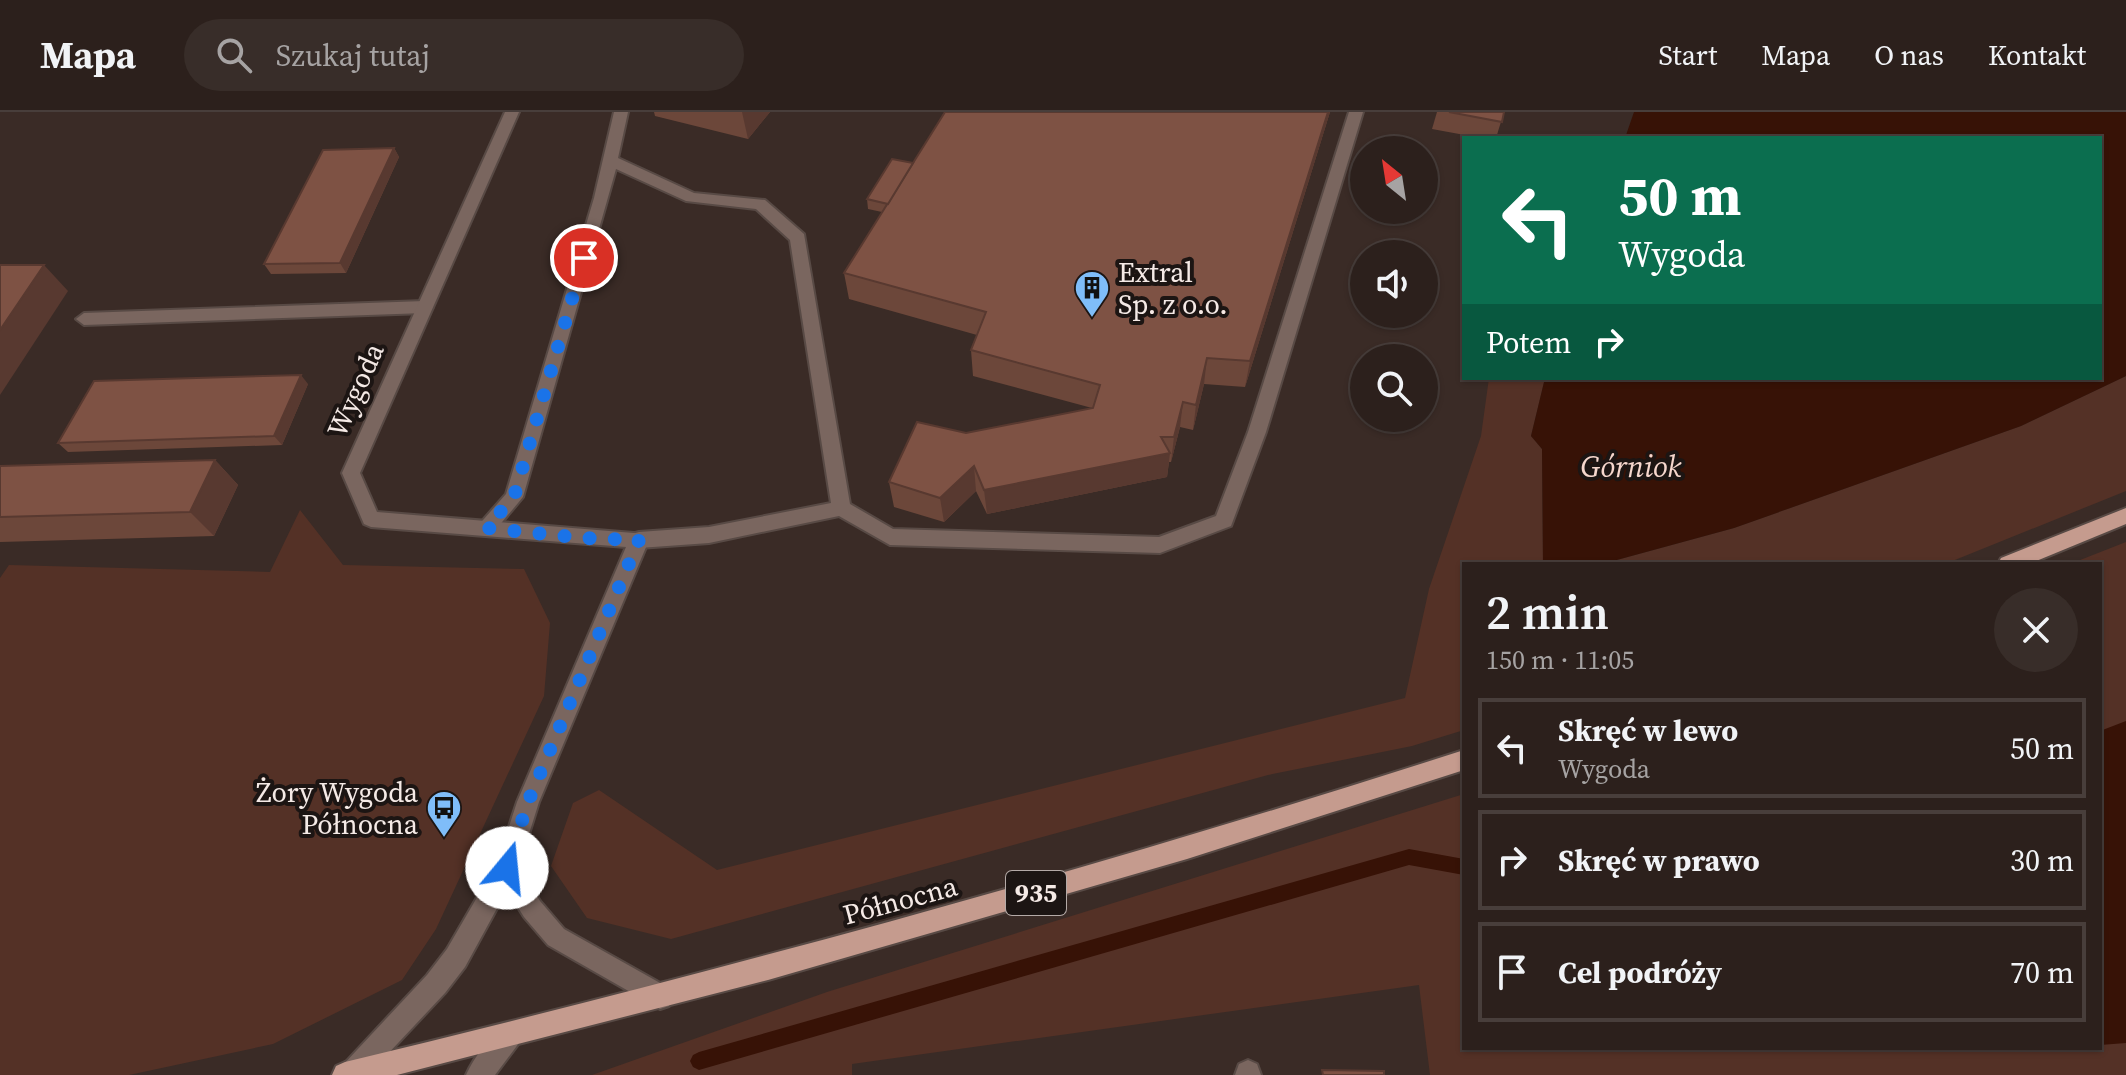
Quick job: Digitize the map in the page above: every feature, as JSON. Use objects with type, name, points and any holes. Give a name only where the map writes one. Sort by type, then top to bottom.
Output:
[{"type":"main road","points":[[2013,562],[2126,516]]},
{"type":"main road","name":"Północna","points":[[349,1074],[660,997],[1059,887],[1244,832],[1462,761]]},
{"type":"street","name":"Wygoda","points":[[512,112],[351,473],[371,519],[639,540],[709,535],[841,508]]},
{"type":"street","points":[[486,528],[514,497],[602,198],[621,112]]},
{"type":"street","points":[[610,160],[691,198],[760,204],[798,238],[841,508],[890,537],[1160,545],[1224,521],[1257,432],[1356,112]]},
{"type":"street","points":[[84,319],[425,307]]},
{"type":"street","points":[[349,1074],[436,984],[456,958],[507,868],[528,802],[639,540]]},
{"type":"street","points":[[507,868],[537,916],[556,937],[660,997]]},
{"type":"street","points":[[479,1075],[512,1035]]},
{"type":"shaded area","points":[[2126,376],[2126,491],[1950,562],[1609,562],[1734,528],[2021,426]]},
{"type":"shaded area","points":[[1489,380],[1545,380],[1531,436],[1542,449],[1543,562],[1462,562],[1462,731],[1412,746],[1268,775],[671,939],[587,918],[551,866],[573,803],[599,790],[717,870],[1405,698],[1429,589],[1481,436]]},
{"type":"shaded area","points":[[300,510],[343,565],[524,569],[550,623],[544,696],[436,929],[402,980],[273,1044],[129,1075],[0,1075],[0,578],[9,565],[270,572]]},
{"type":"shaded area","points":[[2126,542],[2126,1075],[1430,1075],[1419,985],[852,1064],[852,1075],[592,1075],[827,992],[1462,795],[1462,1050],[2102,1050],[2102,562],[2075,562]]},
{"type":"water","name":"Górniok","points":[[1634,112],[2126,112],[2126,376],[2021,426],[1734,528],[1609,562],[1543,562],[1542,449],[1531,436],[1545,380],[2102,380],[2102,136],[1626,136]]},
{"type":"water","points":[[2126,721],[2126,1043],[2102,1045],[2102,730]]},
{"type":"building","name":"Extral Sp. z o.o.","points":[[945,112],[1328,112],[1250,361],[1207,358],[1196,405],[1183,402],[1174,437],[1161,437],[1170,453],[984,490],[974,466],[940,498],[889,482],[917,422],[966,433],[1093,408],[1100,385],[971,350],[986,312],[844,273]]},
{"type":"building","points":[[1449,112],[1504,112],[1502,122]]},
{"type":"building","points":[[394,148],[340,263],[264,264],[323,150]]},
{"type":"building","points":[[892,159],[913,163],[888,204],[867,199]]},
{"type":"building","points":[[0,265],[44,265],[0,330]]},
{"type":"building","points":[[301,375],[274,436],[58,443],[94,381]]},
{"type":"building","points":[[215,460],[190,512],[0,517],[0,466]]},
{"type":"building","points":[[1322,1070],[1384,1071],[1384,1075],[1323,1075]]},
{"type":"waterway","points":[[699,1061],[1409,857],[1462,867]]},
{"type":"place","name":"Extral Sp. z o.o.","points":[[1092,319]]},
{"type":"place","name":"Żory Wygoda Północna","points":[[444,839]]},
{"type":"route","points":[[507,868],[528,802],[639,540],[486,528],[514,497],[584,258]]}]
